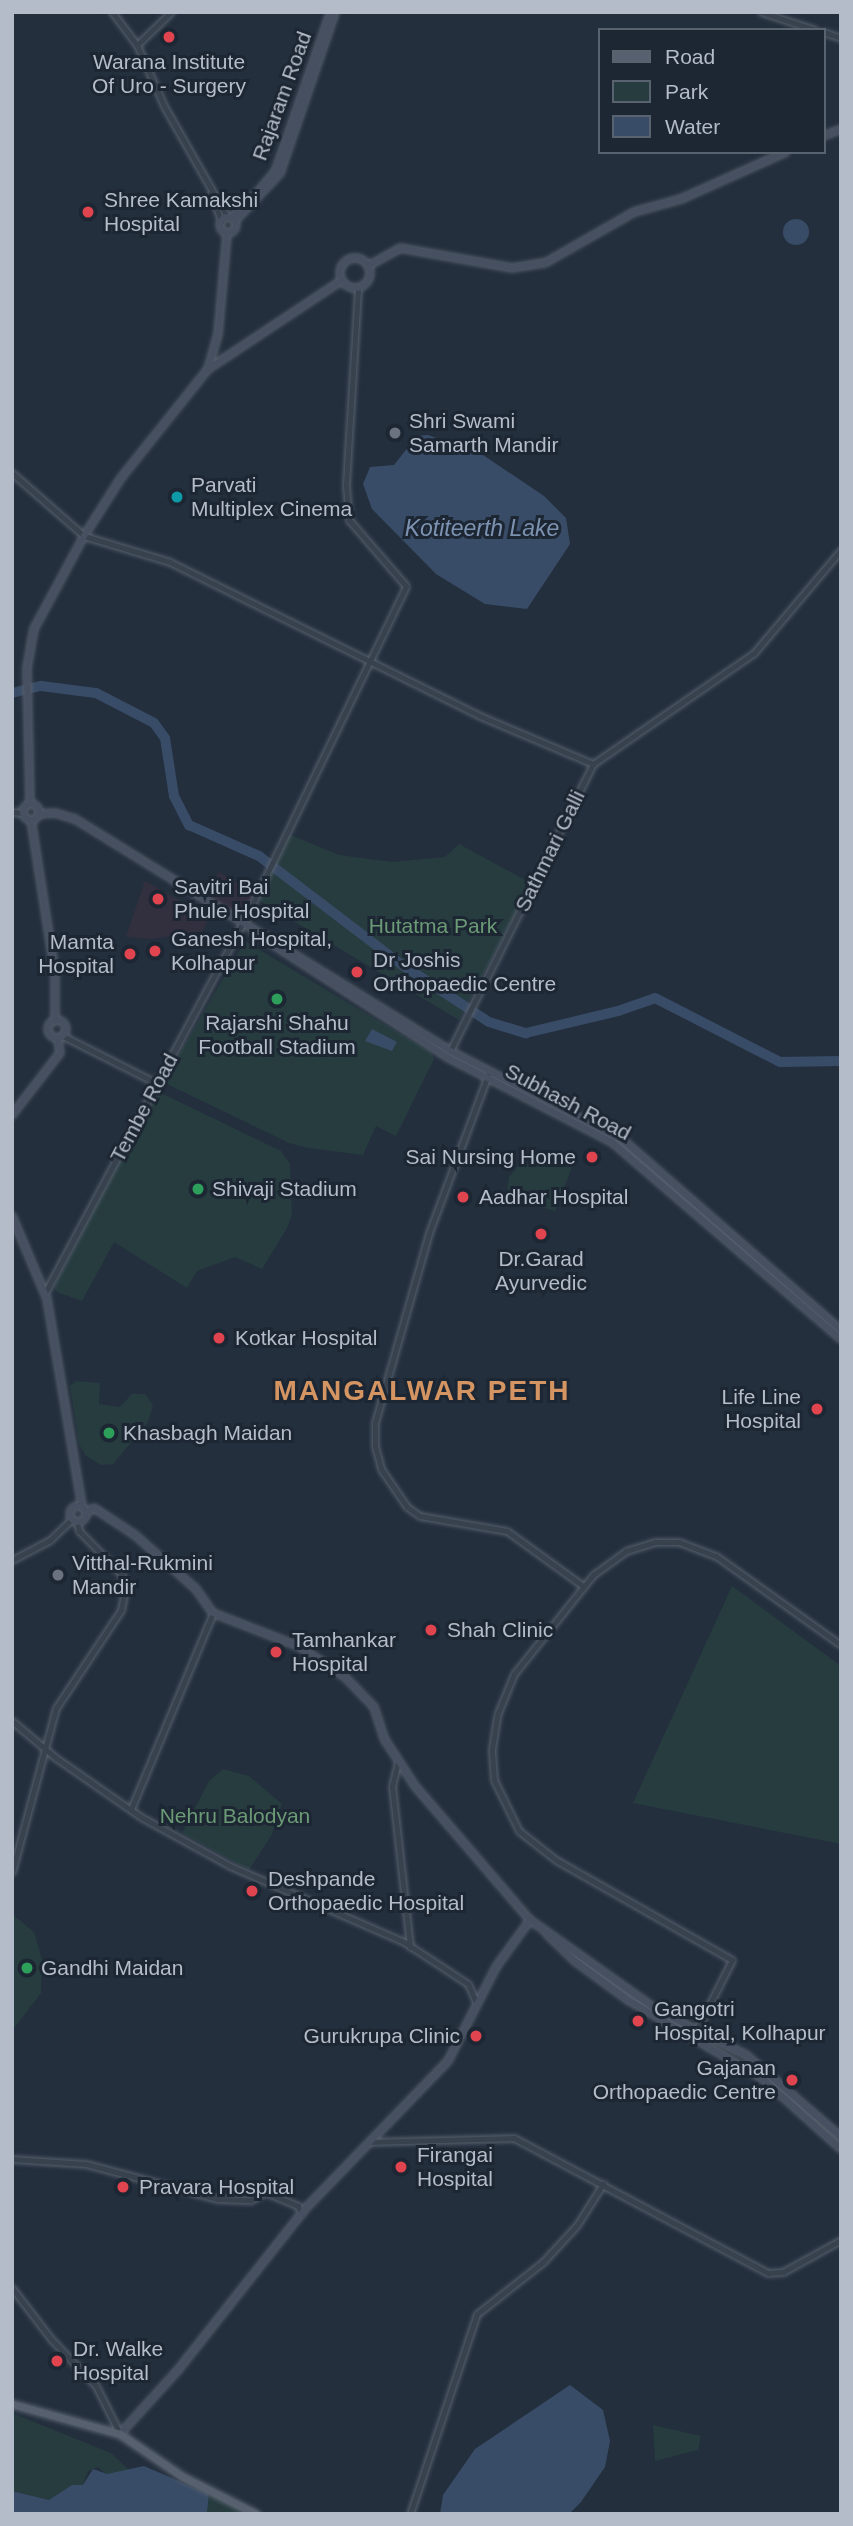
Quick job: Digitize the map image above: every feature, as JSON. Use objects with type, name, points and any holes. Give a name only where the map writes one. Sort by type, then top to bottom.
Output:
[{"type":"main road","name":"Rajaram Road","points":[[227,234],[236,229],[229,219],[276,170],[333,12]]},
{"type":"main road","points":[[368,265],[400,248],[418,250],[451,260],[512,268],[545,263],[634,212],[681,199],[782,154]]},
{"type":"main road","points":[[208,369],[218,335],[227,234],[220,229],[229,219]]},
{"type":"main road","points":[[359,258],[368,265],[369,279],[358,288],[341,281],[339,271],[345,261],[359,258]]},
{"type":"main road","points":[[60,1037],[49,1031],[55,1021],[53,957],[31,820],[23,813],[30,804],[27,668],[34,629],[84,536],[121,478],[208,369],[341,281]]},
{"type":"main road","points":[[30,804],[37,807],[39,814],[31,820]]},
{"type":"main road","name":"Subhash Road","points":[[39,814],[55,813],[75,819],[242,923],[412,1036],[612,1142],[841,1330]]},
{"type":"main road","name":"Subhash Road","points":[[253,931],[488,1075]]},
{"type":"main road","points":[[12,1115],[60,1053],[60,1037],[65,1025],[55,1021]]},
{"type":"main road","points":[[12,1216],[45,1293],[84,1510]]},
{"type":"main road","name":"Subhash Road","points":[[720,1230],[841,1339]]},
{"type":"main road","points":[[74,1520],[73,1508],[94,1508],[135,1535],[196,1589],[213,1613],[300,1647],[345,1677],[374,1707],[398,1762],[530,1920],[646,2003],[746,2055],[841,2137]]},
{"type":"main road","points":[[74,1520],[84,1510]]},
{"type":"main road","points":[[120,2434],[171,2378],[301,2214],[449,2061],[496,1967],[530,1920]]},
{"type":"main road","points":[[547,1932],[575,1961],[628,2000],[763,2079],[841,2149]]},
{"type":"main road","points":[[12,2404],[120,2434],[183,2477],[256,2514]]},
{"type":"street","points":[[112,12],[138,45],[211,193],[229,219]]},
{"type":"street","points":[[138,45],[171,12]]},
{"type":"street","points":[[761,12],[810,28]]},
{"type":"street","name":"Tembe Road","points":[[45,1293],[242,923],[372,661],[406,586],[349,520],[346,485],[358,288]]},
{"type":"street","points":[[12,473],[84,536],[170,562],[480,716],[593,764],[754,653],[841,550]]},
{"type":"street","name":"Sathmari Galli","points":[[450,1051],[593,764]]},
{"type":"street","points":[[12,812],[23,813]]},
{"type":"street","points":[[60,1037],[156,1083]]},
{"type":"street","points":[[488,1075],[429,1233],[375,1422],[375,1446],[381,1469],[407,1507],[420,1516],[507,1531],[583,1586]]},
{"type":"street","points":[[12,1560],[50,1540],[74,1520],[79,1531],[122,1575],[124,1595],[108,1630],[66,1688],[44,1749],[12,1872]]},
{"type":"street","points":[[697,2029],[733,1960],[544,1852],[519,1830],[496,1788],[494,1734],[512,1678],[583,1586],[626,1551],[655,1542],[679,1542],[735,1569],[841,1645]]},
{"type":"street","points":[[131,1810],[213,1613]]},
{"type":"street","points":[[12,1721],[44,1749],[131,1810],[230,1866],[410,1947],[468,1984],[477,2004]]},
{"type":"street","points":[[398,1762],[392,1786],[410,1947]]},
{"type":"street","points":[[369,2142],[514,2138],[768,2273],[788,2270],[841,2240]]},
{"type":"street","points":[[12,2159],[86,2164],[210,2198],[251,2200],[265,2192],[298,2206],[301,2214]]},
{"type":"street","points":[[410,2514],[477,2314],[543,2262],[577,2225],[603,2184]]},
{"type":"street","points":[[12,2288],[51,2339],[96,2386],[120,2434]]},
{"type":"shaded area","points":[[219,872],[256,894],[238,925],[201,903]]},
{"type":"shaded area","name":"Savitri Bai Phule Hospital","points":[[145,881],[209,917],[202,932],[150,939],[126,937]]},
{"type":"green space","name":"Hutatma Park","points":[[288,834],[339,855],[392,862],[445,857],[459,844],[531,883],[459,1020],[255,898]]},
{"type":"green space","name":"Rajarshi Shahu Football Stadium","points":[[245,941],[432,1053],[434,1059],[396,1136],[376,1126],[363,1155],[309,1148],[289,1143],[167,1084],[165,1078]]},
{"type":"green space","name":"Shivaji Stadium","points":[[161,1093],[281,1151],[290,1164],[292,1214],[287,1228],[262,1269],[235,1257],[197,1271],[187,1288],[114,1242],[82,1301],[57,1292],[54,1287],[154,1095]]},
{"type":"green space","points":[[555,1160],[572,1167],[555,1211],[506,1197],[509,1177],[518,1166]]},
{"type":"green space","name":"Khasbagh Maidan","points":[[76,1381],[100,1383],[99,1404],[120,1407],[132,1394],[145,1394],[153,1405],[148,1422],[113,1464],[101,1465],[85,1455],[79,1444],[70,1386]]},
{"type":"green space","points":[[732,1586],[841,1666],[841,1844],[633,1803]]},
{"type":"green space","name":"Nehru Balodyan","points":[[223,1769],[249,1776],[282,1804],[271,1836],[249,1870],[182,1833],[209,1781]]},
{"type":"green space","name":"Gandhi Maidan","points":[[12,1914],[34,1932],[42,1960],[41,1993],[12,2031]]},
{"type":"green space","points":[[12,2413],[111,2453],[130,2471],[106,2474],[98,2467],[88,2471],[83,2485],[49,2500],[12,2491]]},
{"type":"green space","points":[[653,2425],[701,2436],[698,2450],[655,2461]]},
{"type":"green space","points":[[211,2489],[256,2514],[205,2514]]},
{"type":"water","points":[[796,219],[805,223],[809,232],[805,241],[796,245],[787,241],[783,232],[787,223]]},
{"type":"water","name":"Kotiteerth Lake","points":[[428,435],[480,453],[544,496],[566,518],[570,544],[527,609],[485,604],[436,574],[372,509],[363,484],[370,467],[394,465],[417,436]]},
{"type":"water","points":[[372,1029],[397,1042],[392,1051],[365,1041]]},
{"type":"water","points":[[570,2385],[603,2410],[610,2441],[605,2467],[581,2502],[569,2514],[440,2514],[443,2495],[475,2449]]},
{"type":"water","points":[[144,2466],[209,2494],[207,2512],[12,2514],[12,2491],[49,2500],[72,2485],[83,2485],[93,2469],[107,2474]]},
{"type":"waterway","points":[[12,693],[41,686],[96,693],[154,723],[165,738],[174,796],[189,825],[259,856],[401,964],[489,1022],[526,1033],[618,1011],[655,998],[780,1062],[841,1061]]},
{"type":"place","name":"Warana Institute Of Uro - Surgery","points":[[169,37]]},
{"type":"place","name":"Shree Kamakshi Hospital","points":[[88,212]]},
{"type":"place","name":"Shri Swami Samarth Mandir","points":[[395,433]]},
{"type":"place","name":"Parvati Multiplex Cinema","points":[[177,497]]},
{"type":"place","name":"Savitri Bai Phule Hospital","points":[[158,899]]},
{"type":"place","name":"Ganesh Hospital, Kolhapur","points":[[155,951]]},
{"type":"place","name":"Mamta Hospital","points":[[130,954]]},
{"type":"place","name":"Dr Joshis Orthopaedic Centre","points":[[357,972]]},
{"type":"place","name":"Rajarshi Shahu Football Stadium","points":[[277,999]]},
{"type":"place","name":"Sai Nursing Home","points":[[592,1157]]},
{"type":"place","name":"Shivaji Stadium","points":[[198,1189]]},
{"type":"place","name":"Aadhar Hospital","points":[[463,1197]]},
{"type":"place","name":"Dr.Garad Ayurvedic","points":[[541,1234]]},
{"type":"place","name":"Kotkar Hospital","points":[[219,1338]]},
{"type":"place","name":"Life Line Hospital","points":[[817,1409]]},
{"type":"place","name":"Khasbagh Maidan","points":[[109,1433]]},
{"type":"place","name":"Vitthal-Rukmini Mandir","points":[[58,1575]]},
{"type":"place","name":"Shah Clinic","points":[[431,1630]]},
{"type":"place","name":"Tamhankar Hospital","points":[[276,1652]]},
{"type":"place","name":"Deshpande Orthopaedic Hospital","points":[[252,1891]]},
{"type":"place","name":"Gandhi Maidan","points":[[27,1968]]},
{"type":"place","name":"Gangotri Hospital, Kolhapur","points":[[638,2021]]},
{"type":"place","name":"Gurukrupa Clinic","points":[[476,2036]]},
{"type":"place","name":"Gajanan Orthopaedic Centre","points":[[792,2080]]},
{"type":"place","name":"Firangai Hospital","points":[[401,2167]]},
{"type":"place","name":"Pravara Hospital","points":[[123,2187]]},
{"type":"place","name":"Dr. Walke Hospital","points":[[57,2361]]},
{"type":"district","name":"MANGALWAR PETH","points":[[422,1391]]}]
